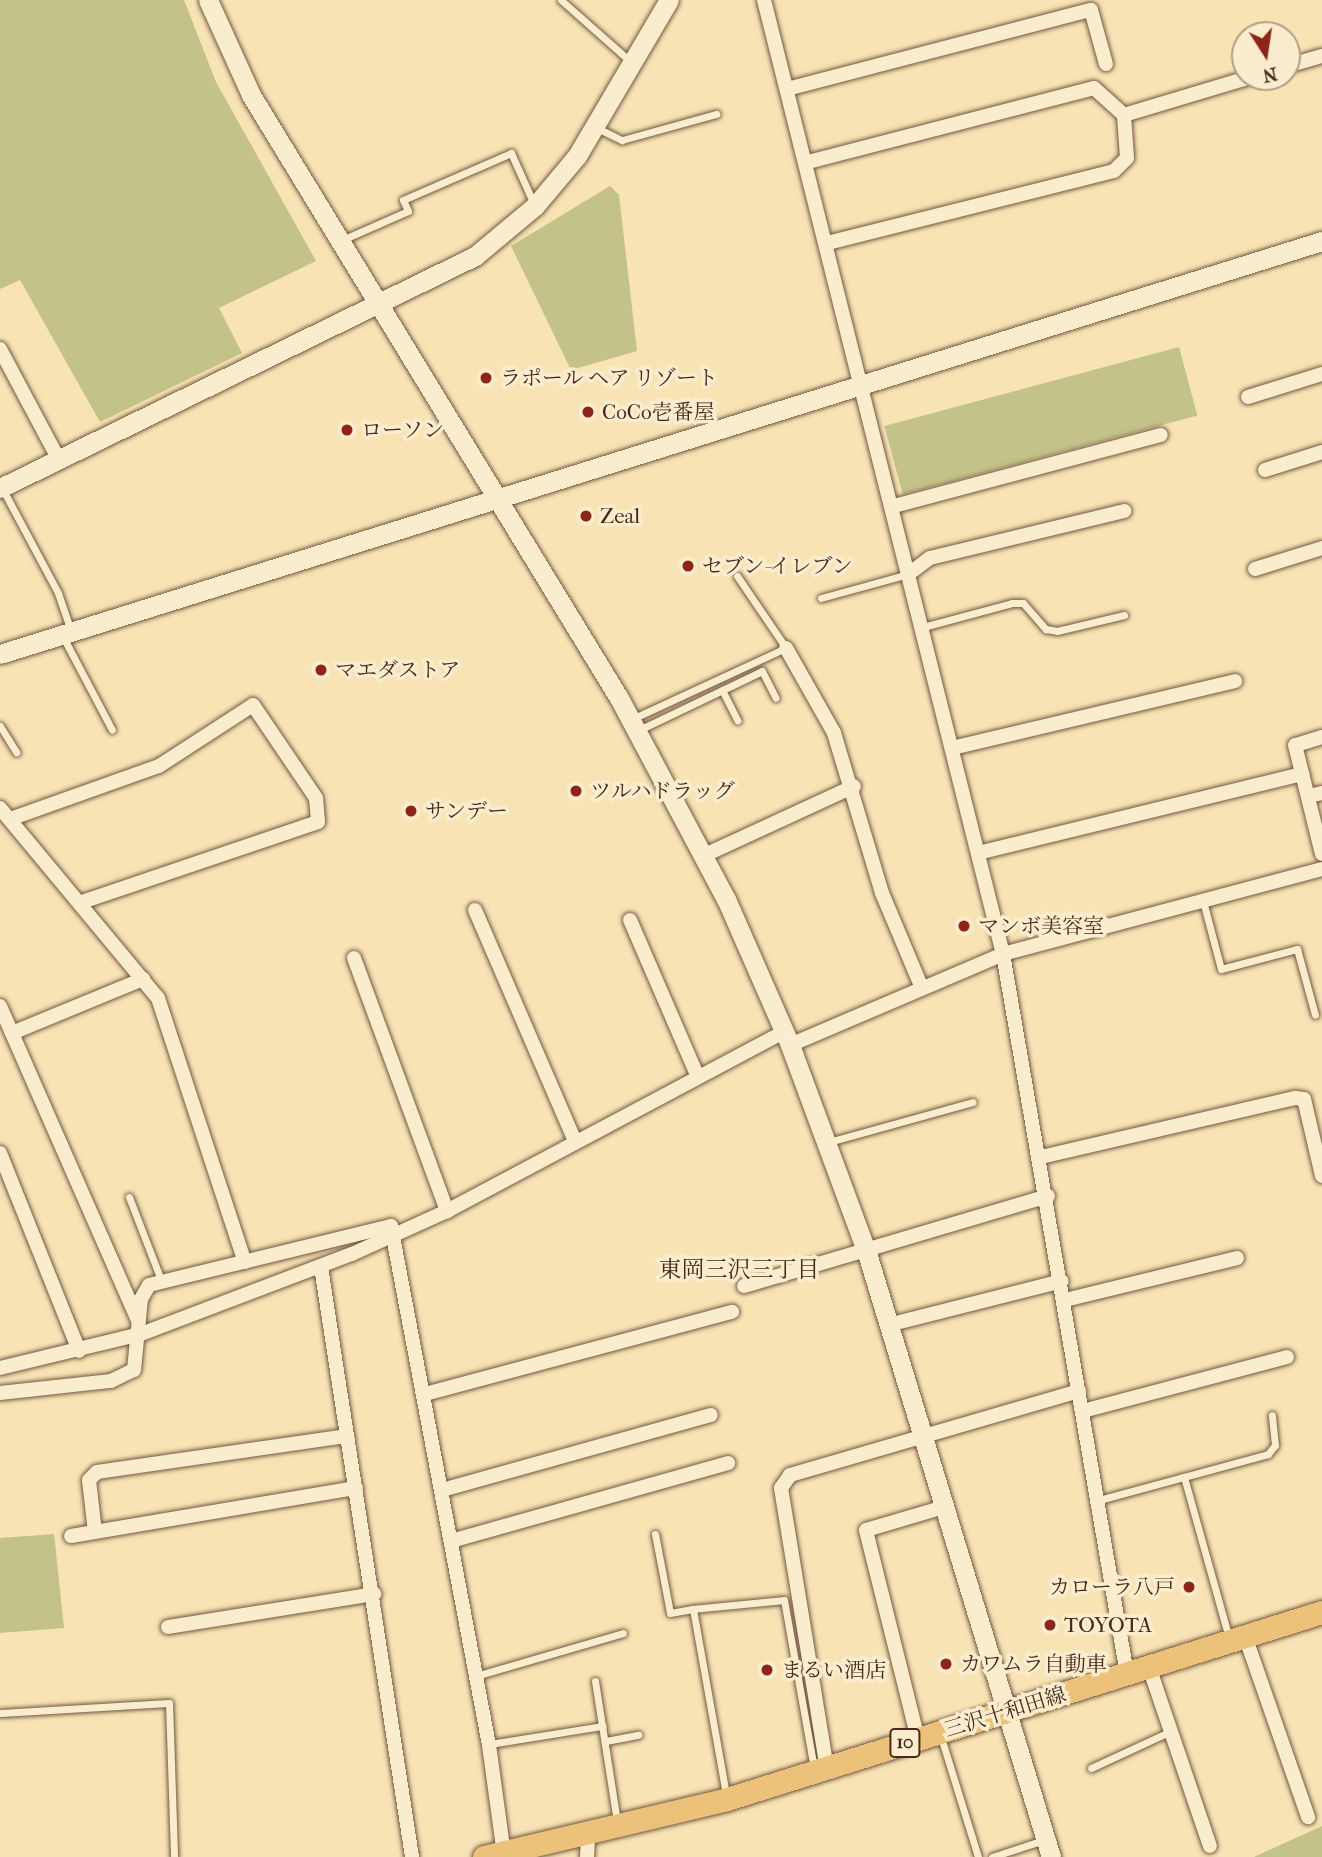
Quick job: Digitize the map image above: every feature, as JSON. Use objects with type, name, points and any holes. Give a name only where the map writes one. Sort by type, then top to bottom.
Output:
[{"type":"main road","name":"三沢十和田線","points":[[494,1855],[588,1847],[618,1829],[821,1771],[1322,1612]]},
{"type":"street","points":[[208,0],[251,95],[383,305],[496,498],[635,725],[705,855],[787,1038],[866,1250],[1048,1848]]},
{"type":"street","points":[[1,488],[383,305],[475,256],[535,206],[595,126],[669,0]]},
{"type":"street","points":[[764,0],[808,162],[1003,954],[1048,1196],[1127,1674]]},
{"type":"street","points":[[787,89],[1091,10],[1105,64]]},
{"type":"street","points":[[1301,62],[1322,56]]},
{"type":"street","points":[[1124,115],[1231,83]]},
{"type":"street","points":[[808,162],[1094,88],[1124,115],[1127,158],[1114,171],[828,243]]},
{"type":"street","points":[[0,654],[1322,241]]},
{"type":"street","points":[[0,349],[59,460]]},
{"type":"street","points":[[1248,397],[1322,374]]},
{"type":"street","points":[[894,506],[1161,435]]},
{"type":"street","points":[[1265,470],[1322,453]]},
{"type":"street","points":[[910,573],[930,558],[1124,511]]},
{"type":"street","points":[[1255,569],[1322,548]]},
{"type":"street","points":[[786,648],[822,709],[854,786],[882,893],[922,988]]},
{"type":"street","points":[[952,748],[1235,681]]},
{"type":"street","points":[[10,819],[159,766],[253,705],[316,798],[318,822],[79,903]]},
{"type":"street","points":[[1322,737],[1295,745],[1303,774],[1315,795],[1322,854]]},
{"type":"street","points":[[978,853],[1303,774]]},
{"type":"street","points":[[705,855],[854,786]]},
{"type":"street","points":[[0,808],[143,979],[167,1018],[244,1262]]},
{"type":"street","points":[[0,1368],[79,1351],[321,1267],[447,1212],[697,1074],[1003,954],[1322,869]]},
{"type":"street","points":[[475,910],[575,1141]]},
{"type":"street","points":[[630,920],[697,1074]]},
{"type":"street","points":[[354,958],[447,1212]]},
{"type":"street","points":[[12,1033],[143,979]]},
{"type":"street","points":[[0,1006],[140,1328]]},
{"type":"street","points":[[1041,1157],[1295,1098],[1304,1099],[1322,1176]]},
{"type":"street","points":[[0,1153],[79,1351]]},
{"type":"street","points":[[744,1286],[1048,1196]]},
{"type":"street","points":[[0,1393],[124,1376],[134,1370],[143,1290],[161,1280],[391,1226],[425,1394],[489,1745],[494,1855]]},
{"type":"street","points":[[1065,1300],[1237,1258]]},
{"type":"street","points":[[321,1267],[374,1594],[412,1857]]},
{"type":"street","points":[[888,1325],[1062,1281]]},
{"type":"street","points":[[425,1394],[732,1312]]},
{"type":"street","points":[[1083,1411],[1287,1357]]},
{"type":"street","points":[[821,1771],[781,1488],[790,1475],[922,1434],[1079,1391]]},
{"type":"street","points":[[442,1490],[711,1415]]},
{"type":"street","points":[[95,1532],[89,1480],[97,1472],[347,1437]]},
{"type":"street","points":[[451,1541],[728,1463]]},
{"type":"street","points":[[71,1536],[356,1488]]},
{"type":"street","points":[[918,1739],[866,1530],[944,1507]]},
{"type":"street","points":[[168,1627],[374,1594]]},
{"type":"street","points":[[1238,1639],[1308,1817]]},
{"type":"street","points":[[1149,1667],[1210,1846]]},
{"type":"lane","points":[[561,0],[632,63]]},
{"type":"lane","points":[[595,126],[622,139],[716,114]]},
{"type":"lane","points":[[342,240],[408,211],[403,200],[511,153],[535,206]]},
{"type":"lane","points":[[1,488],[111,730]]},
{"type":"lane","points":[[821,598],[910,573]]},
{"type":"lane","points":[[635,725],[786,648],[737,576]]},
{"type":"lane","points":[[923,627],[1012,603],[1023,603],[1046,629],[1057,631],[1124,615]]},
{"type":"lane","points":[[635,725],[762,671],[776,698]]},
{"type":"lane","points":[[722,690],[737,720]]},
{"type":"lane","points":[[0,726],[16,752]]},
{"type":"lane","points":[[1203,901],[1221,969],[1297,949],[1315,1015]]},
{"type":"lane","points":[[826,1143],[973,1102]]},
{"type":"lane","points":[[129,1198],[161,1280]]},
{"type":"lane","points":[[1099,1500],[1268,1454],[1275,1444],[1272,1415]]},
{"type":"lane","points":[[1184,1477],[1238,1639]]},
{"type":"lane","points":[[655,1534],[670,1613],[784,1600],[821,1771]]},
{"type":"lane","points":[[693,1609],[727,1799]]},
{"type":"lane","points":[[476,1676],[624,1633]]},
{"type":"lane","points":[[595,1681],[618,1829]]},
{"type":"lane","points":[[0,1713],[169,1703],[174,1857]]},
{"type":"lane","points":[[489,1745],[603,1726]]},
{"type":"lane","points":[[1091,1768],[1171,1730]]},
{"type":"lane","points":[[940,1732],[978,1857]]},
{"type":"lane","points":[[606,1741],[638,1735]]},
{"type":"lane","points":[[992,1857],[1048,1848]]},
{"type":"green space","points":[[0,0],[184,0],[216,82],[316,261],[219,308],[242,353],[100,422],[20,280],[0,289]]},
{"type":"green space","points":[[610,186],[619,195],[637,351],[571,370],[511,246]]},
{"type":"green space","points":[[1179,347],[1197,416],[903,495],[884,426]]},
{"type":"green space","points":[[54,1534],[64,1628],[0,1633],[0,1538]]},
{"type":"green space","points":[[1322,1826],[1322,1857],[1254,1857]]},
{"type":"place","name":"ラポール ヘア リゾート","points":[[486,378]]},
{"type":"place","name":"CoCo壱番屋","points":[[588,412]]},
{"type":"place","name":"ローソン","points":[[347,430]]},
{"type":"place","name":"Zeal","points":[[586,516]]},
{"type":"place","name":"セブン-イレブン","points":[[688,566]]},
{"type":"place","name":"マエダストア","points":[[321,670]]},
{"type":"place","name":"ツルハドラッグ","points":[[576,791]]},
{"type":"place","name":"サンデー","points":[[411,811]]},
{"type":"place","name":"マンボ美容室","points":[[964,926]]},
{"type":"place","name":"カローラ八戸","points":[[1189,1587]]},
{"type":"place","name":"TOYOTA","points":[[1050,1625]]},
{"type":"place","name":"カワムラ自動車","points":[[946,1664]]},
{"type":"place","name":"まるい酒店","points":[[767,1670]]},
{"type":"district","name":"東岡三沢三丁目","points":[[739,1270]]}]
